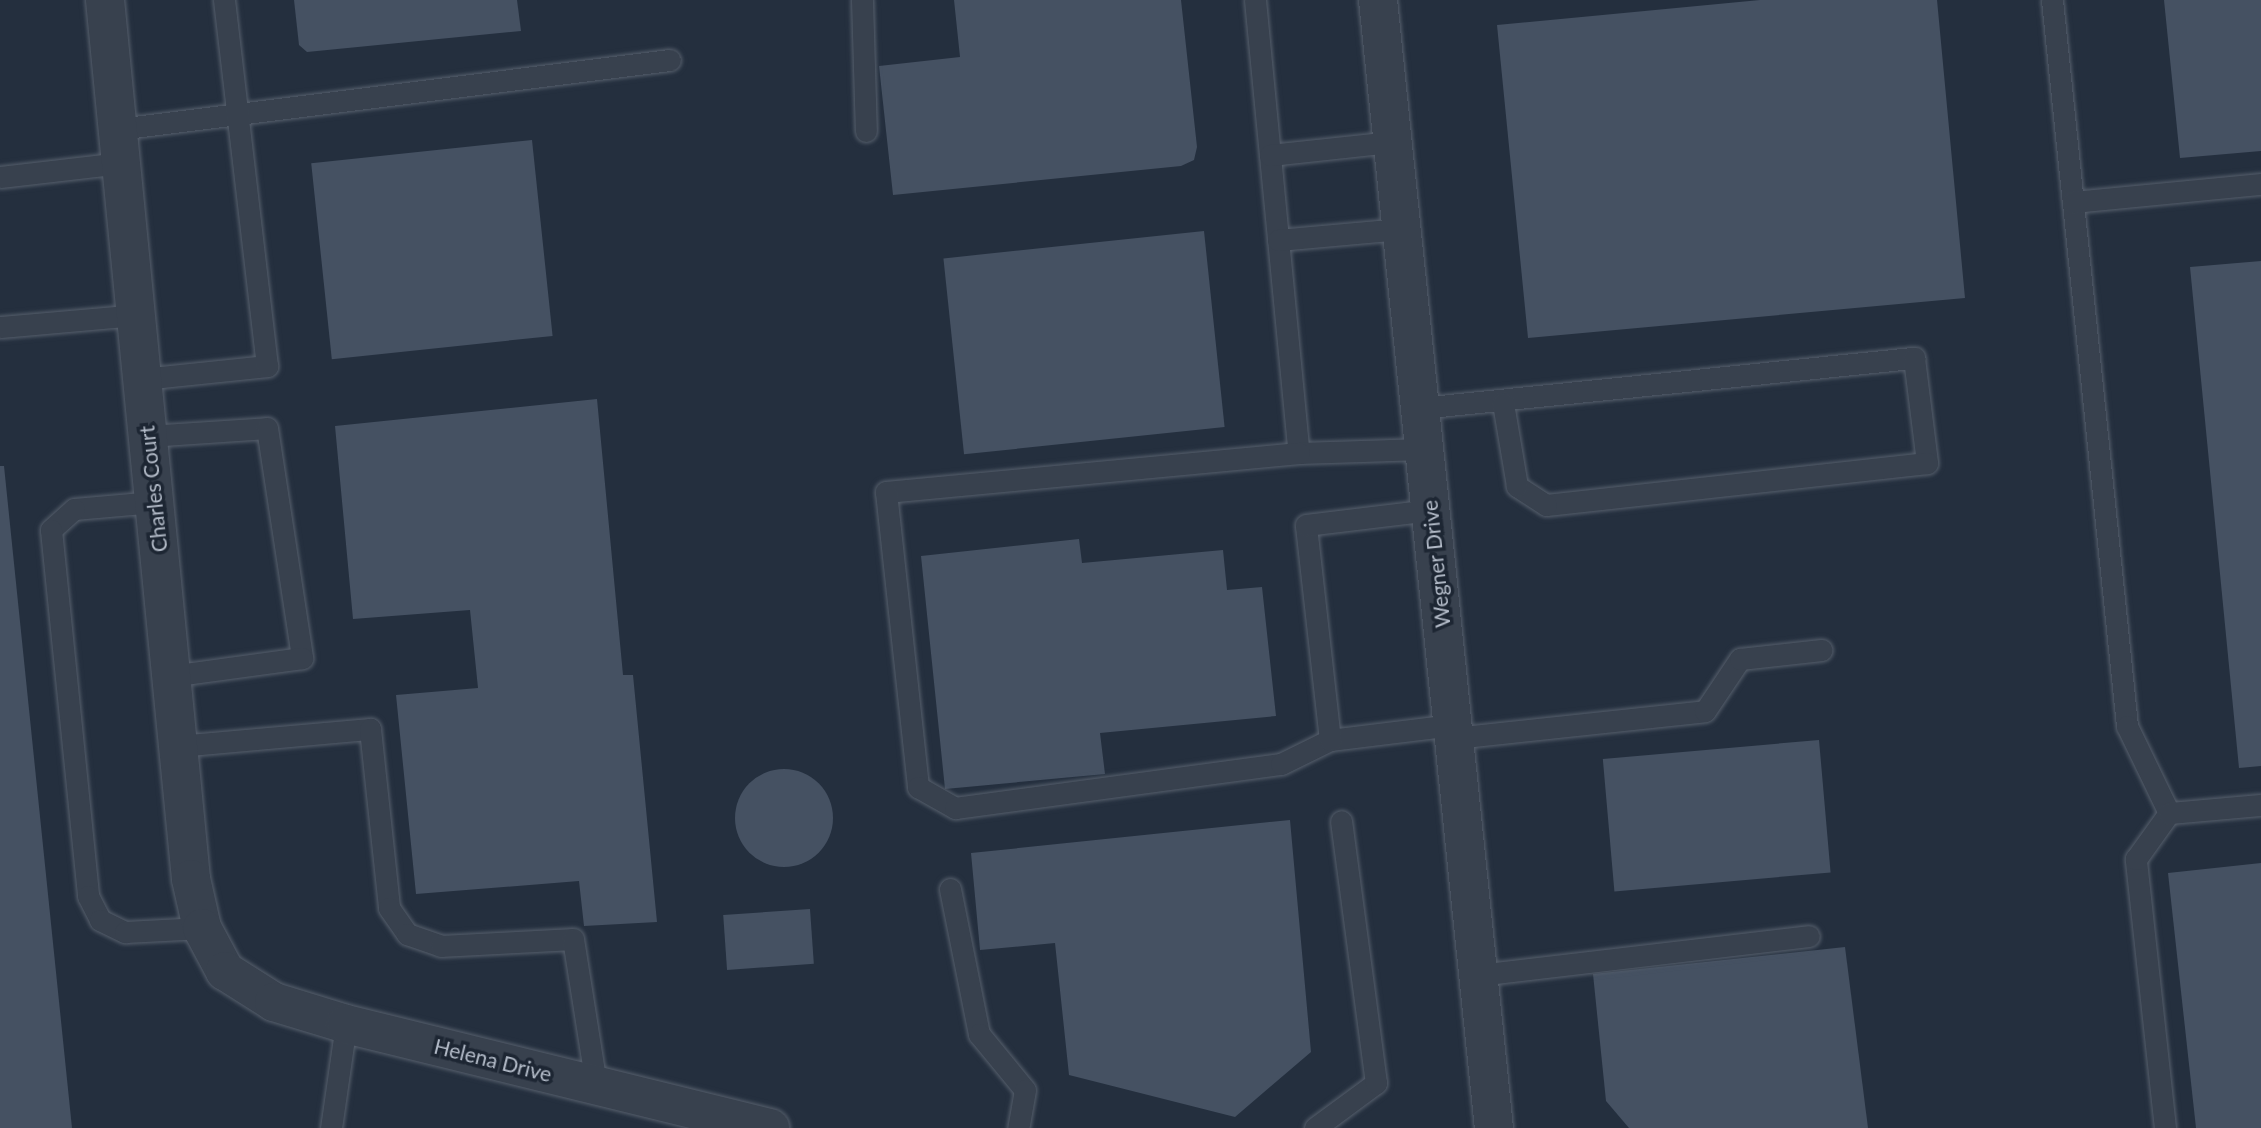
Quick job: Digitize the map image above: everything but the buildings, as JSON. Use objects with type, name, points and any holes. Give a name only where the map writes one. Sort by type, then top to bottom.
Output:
[{"type":"street","name":"Charles Court","points":[[105,0],[191,879],[202,928],[225,971]]},
{"type":"street","name":"Wegner Drive","points":[[1378,0],[1494,1128]]},
{"type":"street","name":"Helena Drive","points":[[225,971],[274,1002],[346,1024],[770,1128]]},
{"type":"lane","points":[[142,379],[267,366],[224,0]]},
{"type":"lane","points":[[862,0],[866,131]]},
{"type":"lane","points":[[1255,0],[1299,453]]},
{"type":"lane","points":[[2052,0],[2127,726],[2169,813]]},
{"type":"lane","points":[[0,177],[239,114],[670,60]]},
{"type":"lane","points":[[1270,155],[1392,142]]},
{"type":"lane","points":[[2073,202],[2261,184]]},
{"type":"lane","points":[[1278,240],[1401,229]]},
{"type":"lane","points":[[0,327],[136,315]]},
{"type":"lane","points":[[1420,408],[1503,403],[1914,358],[1927,463],[1546,505],[1517,486],[1503,403]]},
{"type":"lane","points":[[148,436],[267,428],[302,658],[171,676]]},
{"type":"lane","points":[[1424,449],[1299,453],[886,492],[918,787],[955,808],[1281,764],[1330,740],[1705,711],[1740,659],[1822,650]]},
{"type":"lane","points":[[154,502],[74,509],[51,530],[88,897],[100,920],[125,932],[202,928]]},
{"type":"lane","points":[[1330,740],[1306,525],[1430,510]]},
{"type":"lane","points":[[178,746],[370,729],[389,908],[407,934],[441,947],[573,939],[596,1085]]},
{"type":"lane","points":[[2165,1128],[2136,859],[2169,813],[2261,805]]},
{"type":"lane","points":[[1315,1128],[1376,1083],[1341,821]]},
{"type":"lane","points":[[950,889],[979,1034],[1025,1090],[1018,1128]]},
{"type":"lane","points":[[1478,975],[1809,936]]},
{"type":"lane","points":[[331,1128],[346,1024]]}]
